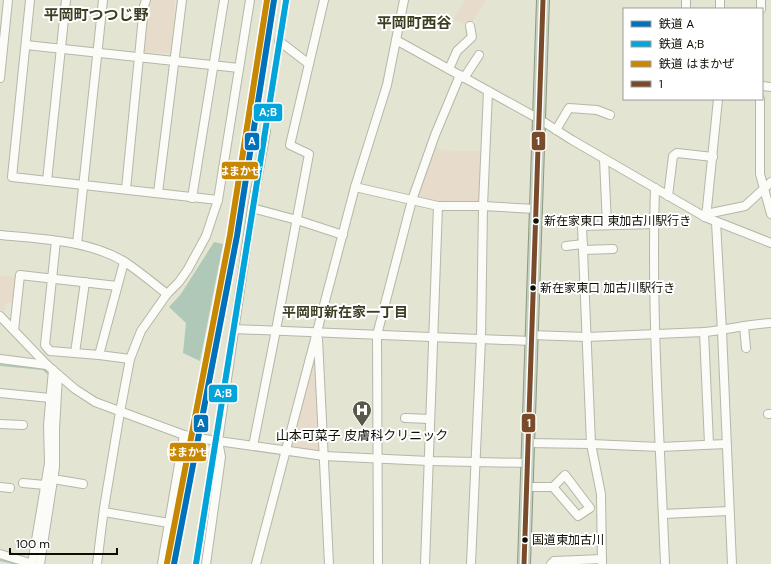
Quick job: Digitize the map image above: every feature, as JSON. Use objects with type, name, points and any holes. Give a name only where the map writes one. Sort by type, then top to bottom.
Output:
[{"type":"highway","points":[[524,564],[543,0]]},
{"type":"street","points":[[0,78],[8,0]]},
{"type":"street","points":[[30,0],[12,177],[158,192],[192,198],[218,200]]},
{"type":"street","points":[[47,181],[66,0]]},
{"type":"street","points":[[77,244],[103,0]]},
{"type":"street","points":[[126,189],[144,6],[146,0]]},
{"type":"street","points":[[158,192],[182,0]]},
{"type":"street","points":[[192,198],[224,0]]},
{"type":"street","points":[[97,564],[120,412],[130,360],[141,331],[167,294],[179,282],[188,269],[206,236],[218,200],[250,0]]},
{"type":"street","points":[[253,446],[309,154],[290,145],[324,0]]},
{"type":"street","points":[[256,564],[285,451],[318,333],[355,187],[387,85],[404,0]]},
{"type":"street","points":[[449,69],[457,51],[472,37],[470,26]]},
{"type":"street","points":[[396,40],[539,119],[668,196],[716,222],[771,243]]},
{"type":"street","points":[[279,41],[309,64]]},
{"type":"street","points":[[26,45],[61,50],[239,68]]},
{"type":"street","points":[[378,564],[377,335],[412,200],[435,135],[462,76],[479,55]]},
{"type":"street","points":[[471,564],[481,339],[483,206],[488,91]]},
{"type":"street","points":[[705,216],[713,157],[718,100]]},
{"type":"street","points":[[760,100],[760,174],[771,214]]},
{"type":"street","points":[[556,130],[569,108],[597,110],[610,115]]},
{"type":"street","points":[[206,564],[222,457],[218,441],[252,208],[266,131]]},
{"type":"street","points":[[668,196],[673,156],[676,153],[713,157]]},
{"type":"street","points":[[604,158],[607,225]]},
{"type":"street","points":[[705,216],[711,213],[745,206],[771,182]]},
{"type":"street","points":[[355,187],[438,206],[483,206],[535,209]]},
{"type":"street","points":[[655,188],[654,224],[656,333],[665,564]]},
{"type":"street","points":[[425,564],[438,206]]},
{"type":"street","points":[[252,208],[297,220],[343,235]]},
{"type":"street","points":[[716,222],[732,564]]},
{"type":"street","points":[[552,564],[554,561],[602,562],[601,494],[591,444],[582,226],[654,224]]},
{"type":"street","points":[[0,235],[77,244],[100,251],[124,262],[167,294]]},
{"type":"street","points":[[56,241],[45,345],[50,351],[99,355],[130,360]]},
{"type":"street","points":[[566,246],[614,249]]},
{"type":"street","points":[[99,355],[124,262]]},
{"type":"street","points":[[14,330],[20,275],[117,286]]},
{"type":"street","points":[[75,353],[84,282]]},
{"type":"street","points":[[0,316],[53,370],[75,389],[95,402],[184,435],[324,456],[527,463]]},
{"type":"street","points":[[234,329],[481,339],[704,332],[722,331],[744,326],[771,323]]},
{"type":"street","points":[[744,326],[746,348]]},
{"type":"street","points":[[704,332],[709,444]]},
{"type":"street","points":[[318,333],[329,564]]},
{"type":"street","points":[[0,364],[0,359],[53,370]]},
{"type":"street","points":[[0,554],[33,564],[49,463],[48,425],[53,370]]},
{"type":"street","points":[[40,564],[55,467],[53,370]]},
{"type":"street","points":[[0,393],[50,398]]},
{"type":"street","points":[[405,418],[430,419]]},
{"type":"street","points":[[0,424],[23,426]]},
{"type":"street","points":[[162,564],[184,435]]},
{"type":"street","points":[[527,443],[660,447],[726,444]]},
{"type":"street","points":[[526,487],[553,487],[565,475],[590,508],[578,516],[553,487]]},
{"type":"street","points":[[53,479],[83,484]]},
{"type":"street","points":[[23,483],[45,486]]},
{"type":"street","points":[[0,487],[10,488]]},
{"type":"street","points":[[663,514],[729,511]]},
{"type":"street","points":[[104,512],[169,523]]},
{"type":"shaded area","points":[[149,0],[175,0],[174,10],[177,10],[172,54],[144,52],[147,6]]},
{"type":"shaded area","points":[[464,0],[486,0],[471,26],[453,19]]},
{"type":"shaded area","points":[[434,148],[453,151],[482,151],[480,202],[477,204],[435,201],[418,197],[417,194]]},
{"type":"shaded area","points":[[214,242],[223,244],[200,361],[183,353],[186,323],[169,307],[181,294]]},
{"type":"shaded area","points":[[0,275],[15,277],[13,303],[5,303],[4,314],[0,310]]},
{"type":"shaded area","points":[[313,358],[316,358],[320,450],[317,452],[293,449],[290,446]]},
{"type":"waterway","points":[[0,365],[43,369],[50,375]]},
{"type":"waterway","points":[[0,560],[17,564]]},
{"type":"rail line","name":"はまかぜ","points":[[167,563],[230,235],[267,0]]},
{"type":"rail line","name":"A","points":[[174,564],[237,236],[274,0]]},
{"type":"rail line","name":"A;B","points":[[196,564],[286,1]]},
{"type":"transit line","name":"1","points":[[524,564],[543,0]]},
{"type":"place","name":"新在家東口 東加古川駅行き","points":[[536,221]]},
{"type":"place","name":"新在家東口 加古川駅行き","points":[[533,288]]},
{"type":"place","name":"山本可菜子 皮膚科クリニック","points":[[362,427]]},
{"type":"place","name":"国道東加古川","points":[[525,540]]},
{"type":"district","name":"平岡町つつじ野","points":[[96,15]]},
{"type":"district","name":"平岡町西谷","points":[[414,23]]},
{"type":"district","name":"平岡町新在家一丁目","points":[[345,312]]}]
